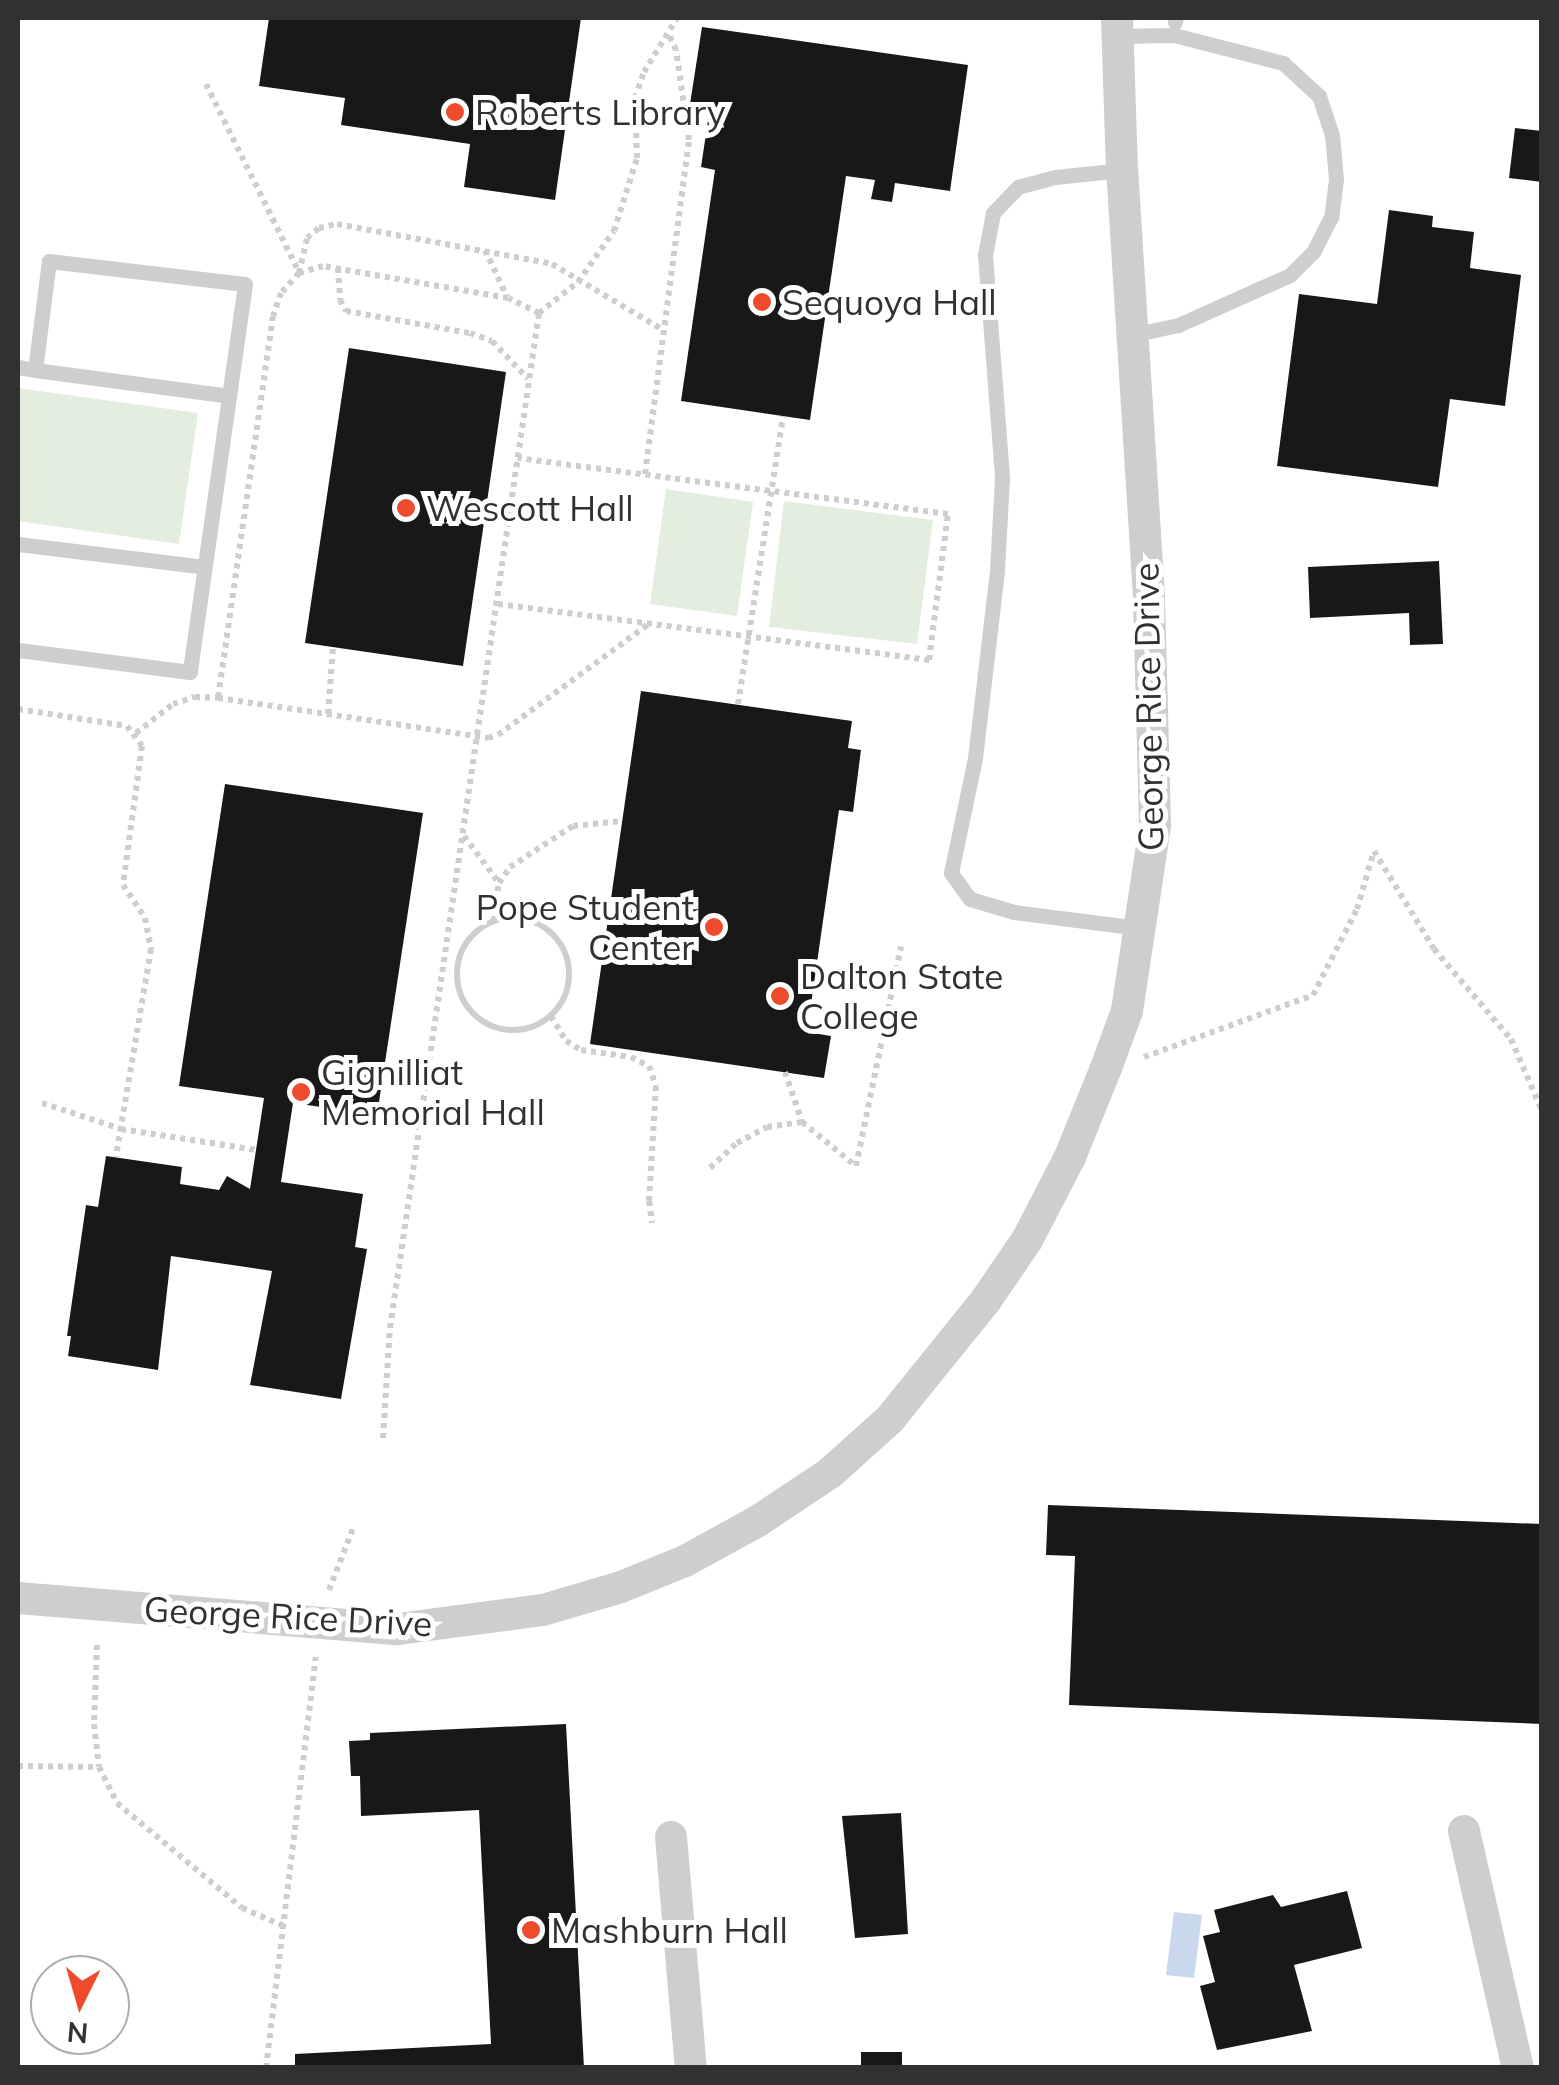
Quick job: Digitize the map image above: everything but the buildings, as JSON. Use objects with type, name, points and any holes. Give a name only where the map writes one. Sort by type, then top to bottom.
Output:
[{"type":"street","name":"George Rice Drive","points":[[18,1598],[398,1629],[544,1610],[621,1587],[686,1561],[758,1522],[830,1473],[890,1419],[950,1350],[1028,1240],[1070,1157],[1126,1010],[1142,928],[1155,825],[1148,597],[1117,27]]},
{"type":"street","points":[[1464,1830],[1518,2068]]},
{"type":"street","points":[[671,1838],[691,2068]]},
{"type":"lane","points":[[1117,27],[1174,36],[1283,63],[1319,96],[1332,135],[1336,179],[1331,217],[1314,251],[1290,275],[1178,325],[1132,335]]},
{"type":"lane","points":[[1122,170],[1056,177],[1018,187],[993,212],[985,255],[1002,478],[998,552],[975,758],[951,873],[970,899],[1014,912],[1142,928]]},
{"type":"lane","points":[[18,650],[190,672],[245,284],[49,261],[36,370]]},
{"type":"lane","points":[[18,367],[229,396]]},
{"type":"lane","points":[[18,544],[204,567]]},
{"type":"path","points":[[383,1438],[390,1328],[539,313],[578,282],[614,231],[637,158],[635,98],[677,18]]},
{"type":"path","points":[[645,474],[689,140],[676,50],[668,32]]},
{"type":"path","points":[[206,84],[299,273]]},
{"type":"path","points":[[218,698],[272,316],[281,294],[299,273],[306,238],[319,228],[337,224],[484,248],[552,264],[663,330]]},
{"type":"path","points":[[484,248],[508,298]]},
{"type":"path","points":[[299,273],[323,266],[338,268],[508,298],[539,313]]},
{"type":"path","points":[[338,268],[340,300],[346,311],[470,333],[492,342],[528,380]]},
{"type":"path","points":[[738,704],[783,416]]},
{"type":"path","points":[[498,604],[929,660],[948,514],[518,458]]},
{"type":"path","points":[[136,734],[173,704],[195,697],[478,738],[498,736],[650,623]]},
{"type":"path","points":[[328,714],[333,648]]},
{"type":"path","points":[[18,709],[116,723],[136,734],[142,764],[123,885],[145,918],[151,950],[116,1157]]},
{"type":"path","points":[[494,921],[499,884],[510,867],[573,826],[622,821]]},
{"type":"path","points":[[464,834],[499,884]]},
{"type":"path","points":[[1106,1068],[1313,996],[1356,909],[1374,851],[1434,949],[1511,1040],[1542,1111]]},
{"type":"path","points":[[513,917],[532,921],[549,930],[562,944],[569,962],[569,982],[551,1016],[536,1025],[501,1028],[484,1022],[462,995],[457,978],[466,944],[494,921],[513,917]]},
{"type":"path","points":[[785,1072],[802,1122],[856,1166],[901,947]]},
{"type":"path","points":[[551,1016],[566,1041],[581,1050],[632,1056],[649,1066],[656,1086],[649,1201],[652,1224]]},
{"type":"path","points":[[42,1102],[121,1129],[256,1150]]},
{"type":"path","points":[[710,1168],[737,1143],[767,1127],[802,1122]]},
{"type":"path","points":[[328,1592],[354,1526]]},
{"type":"path","points":[[97,1645],[94,1724],[99,1767],[118,1803],[242,1908],[284,1926]]},
{"type":"path","points":[[266,2068],[316,1657]]},
{"type":"path","points":[[18,1766],[99,1767]]},
{"type":"green space","points":[[18,388],[198,413],[179,544],[18,521]]},
{"type":"green space","points":[[666,489],[753,502],[737,616],[650,604]]},
{"type":"green space","points":[[784,501],[933,520],[917,644],[769,627]]},
{"type":"water","points":[[1174,1912],[1202,1915],[1194,1978],[1166,1975]]},
{"type":"place","name":"Roberts Library","points":[[455,112]]},
{"type":"place","name":"Sequoya Hall","points":[[762,302]]},
{"type":"place","name":"Wescott Hall","points":[[406,508]]},
{"type":"place","name":"Pope Student Center","points":[[714,927]]},
{"type":"place","name":"Dalton State College","points":[[780,996]]},
{"type":"place","name":"Gignilliat Memorial Hall","points":[[301,1092]]},
{"type":"place","name":"Mashburn Hall","points":[[531,1930]]}]
